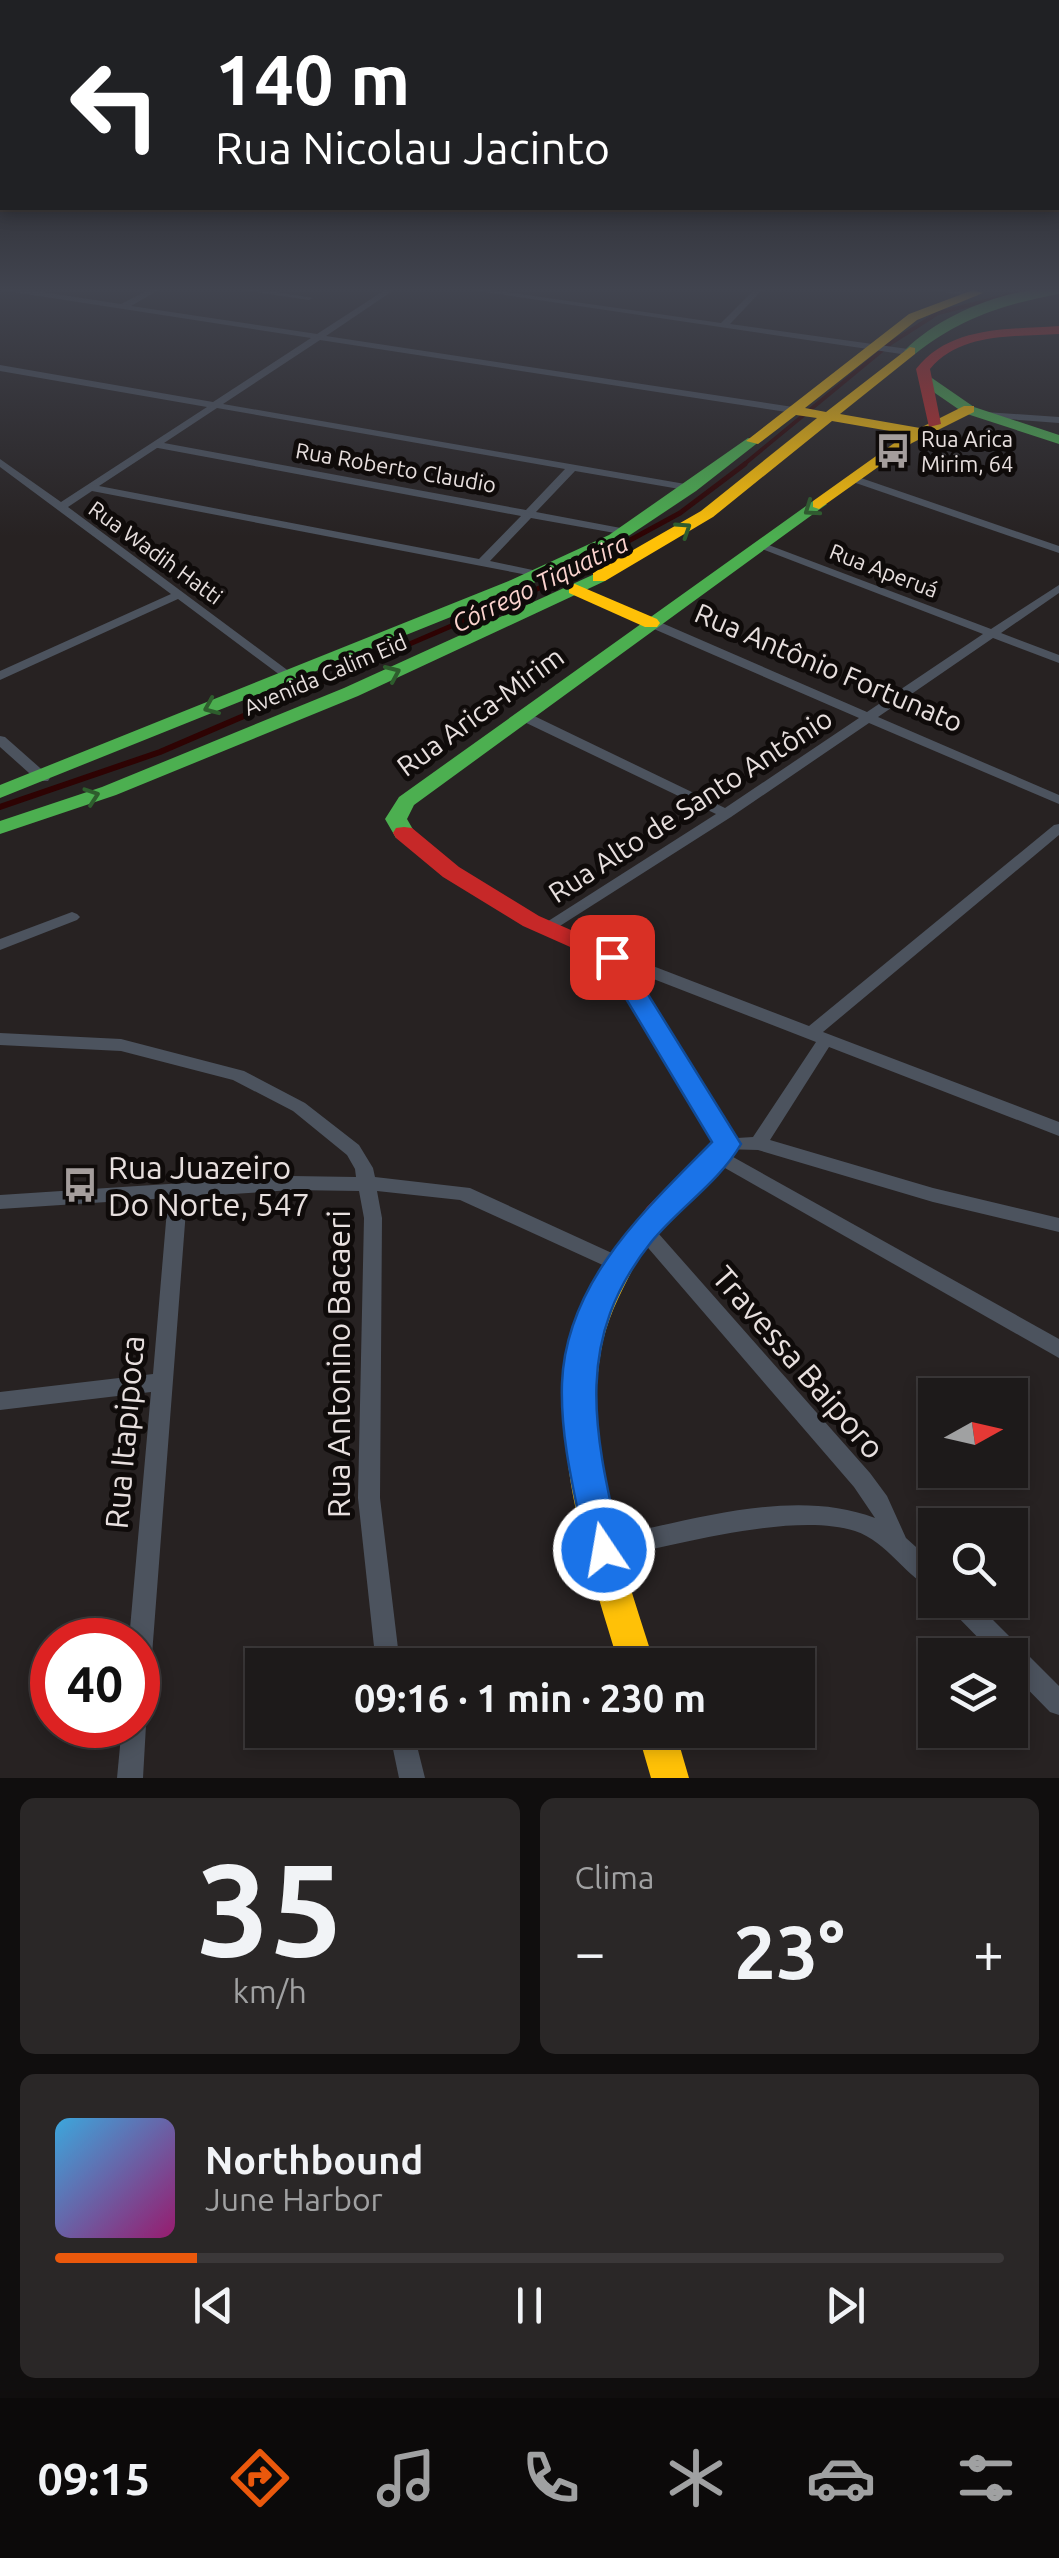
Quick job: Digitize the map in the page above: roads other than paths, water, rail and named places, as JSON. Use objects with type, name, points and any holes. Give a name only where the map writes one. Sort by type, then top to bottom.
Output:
[{"type":"main road","name":"Avenida Calim Eid","points":[[0,828],[110,791],[351,692],[575,589],[706,514],[817,413],[851,371]]},
{"type":"main road","name":"Avenida Calim Eid","points":[[0,792],[43,778],[538,574],[626,532],[880,371]]},
{"type":"main road","points":[[817,413],[927,427],[924,371]]},
{"type":"main road","points":[[924,379],[943,396],[977,412],[1059,440]]},
{"type":"main road","name":"Rua Arica-Mirim","points":[[612,957],[547,928],[452,872],[407,839],[396,819],[406,802],[927,427],[977,412]]},
{"type":"main road","name":"Rua Antônio Fortunato","points":[[575,589],[652,624]]},
{"type":"main road","points":[[612,957],[722,1149],[644,1230],[618,1264],[592,1318],[578,1381],[584,1457],[604,1550],[632,1648]]},
{"type":"main road","points":[[661,1748],[670,1778]]},
{"type":"street","points":[[17,371],[691,488]]},
{"type":"street","points":[[61,507],[269,371]]},
{"type":"street","points":[[542,371],[817,413]]},
{"type":"street","points":[[977,412],[1059,420]]},
{"type":"street","name":"Rua Roberto Claudio","points":[[158,444],[626,532]]},
{"type":"street","name":"Rua Wadih Hatti","points":[[0,462],[288,675]]},
{"type":"street","points":[[482,563],[572,468]]},
{"type":"street","points":[[854,480],[1059,550]]},
{"type":"street","points":[[92,488],[538,574]]},
{"type":"street","name":"Rua Aperuá","points":[[761,545],[1059,659]]},
{"type":"street","name":"Rua Alto de Santo Antônio","points":[[547,928],[726,814],[1059,588]]},
{"type":"street","points":[[0,676],[179,594]]},
{"type":"street","name":"Rua Antônio Fortunato","points":[[652,624],[1059,800]]},
{"type":"street","points":[[523,716],[726,814]]},
{"type":"street","points":[[0,740],[43,778]]},
{"type":"street","points":[[758,1143],[818,1036],[1059,828]]},
{"type":"street","points":[[0,945],[72,916]]},
{"type":"street","name":"Rua Arica-Mirim","points":[[612,957],[1059,1130]]},
{"type":"street","points":[[0,1039],[121,1045],[238,1074],[298,1107],[352,1150],[368,1182]]},
{"type":"street","points":[[722,1149],[758,1143],[933,1195],[1059,1225]]},
{"type":"street","points":[[722,1149],[1059,1349]]},
{"type":"street","points":[[0,1202],[178,1189],[368,1182],[463,1193],[618,1264]]},
{"type":"street","name":"Rua Antonino Bacaeri","points":[[368,1182],[372,1218],[368,1498],[386,1648]]},
{"type":"street","name":"Rua Itapipoca","points":[[143,1618],[178,1189]]},
{"type":"street","name":"Travessa Baiporo","points":[[644,1230],[862,1480],[879,1502],[897,1543]]},
{"type":"street","points":[[0,1401],[160,1382]]},
{"type":"street","points":[[604,1550],[799,1516],[852,1520],[897,1543],[918,1563]]},
{"type":"street","points":[[975,1618],[1059,1703]]},
{"type":"street","points":[[130,1778],[132,1748]]},
{"type":"street","points":[[406,1748],[412,1778]]},
{"type":"waterway","name":"Córrego Tiquatira","points":[[742,466],[857,371]]},
{"type":"waterway","name":"Córrego Tiquatira","points":[[305,689],[551,583],[680,513],[745,464]]},
{"type":"waterway","name":"Córrego Tiquatira","points":[[0,807],[160,752],[311,687]]},
{"type":"place","name":"Rua Arica Mirim, 64","points":[[893,451]]},
{"type":"place","name":"Rua Juazeiro Do Norte, 547","points":[[80,1185]]}]
